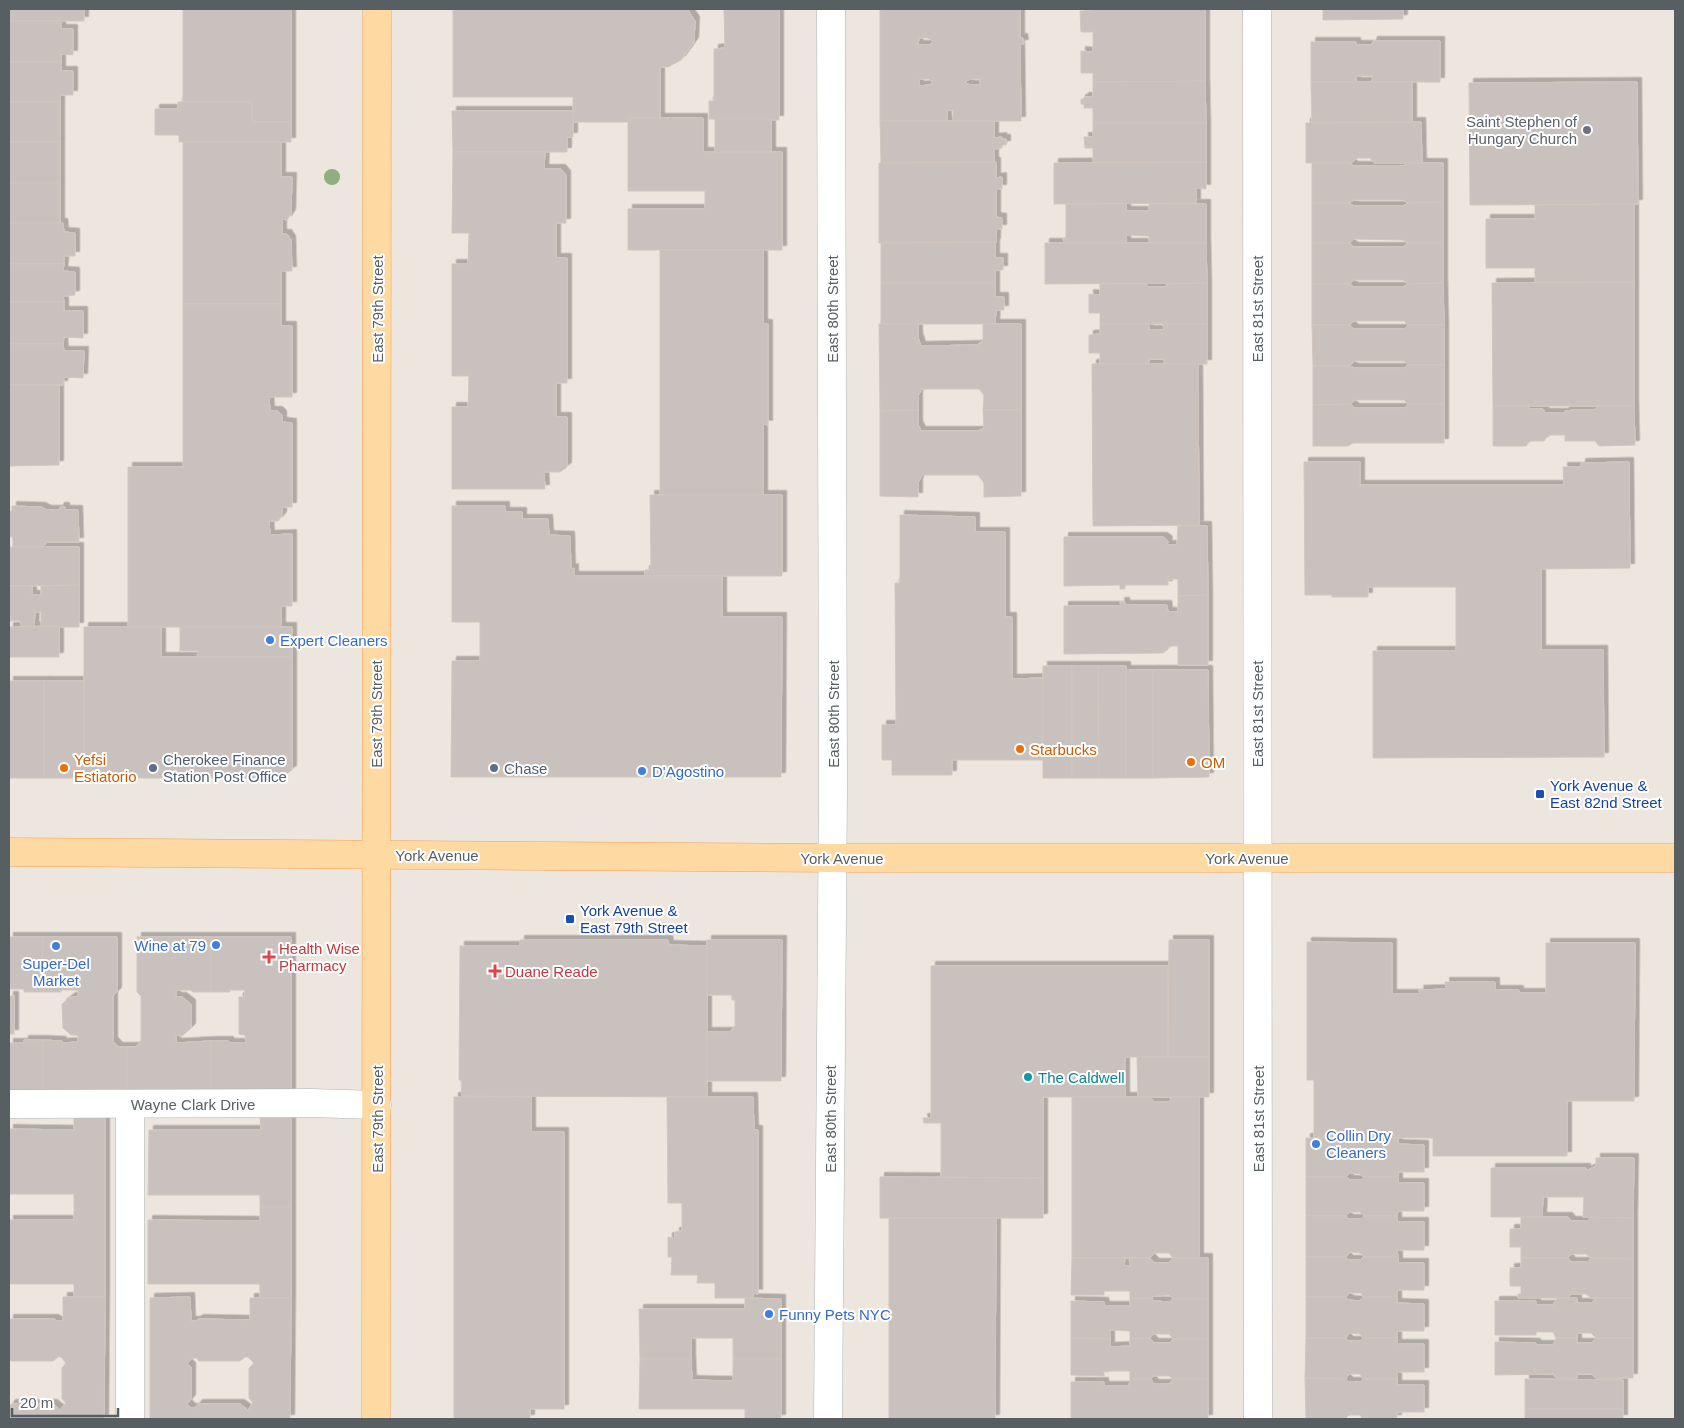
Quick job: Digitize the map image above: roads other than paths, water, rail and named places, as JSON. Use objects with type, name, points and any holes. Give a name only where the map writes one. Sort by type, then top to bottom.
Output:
[{"type":"main road","name":"East 79th Street","points":[[376,1419],[377,9]]},
{"type":"main road","name":"York Avenue","points":[[9,852],[832,858],[1675,858]]},
{"type":"street","name":"East 80th Street","points":[[828,1419],[832,858],[831,9]]},
{"type":"street","name":"East 81st Street","points":[[1257,9],[1258,1419]]},
{"type":"street","name":"Wayne Clark Drive","points":[[9,1104],[311,1103],[377,1105]]},
{"type":"street","points":[[130,1104],[130,1419]]},
{"type":"place","name":"Saint Stephen of Hungary Church","points":[[1587,130]]},
{"type":"place","name":"Expert Cleaners","points":[[270,640]]},
{"type":"place","name":"Starbucks","points":[[1020,749]]},
{"type":"place","name":"OM","points":[[1191,762]]},
{"type":"place","name":"Yefsi Estiatorio","points":[[64,768]]},
{"type":"place","name":"Cherokee Finance Station Post Office","points":[[153,768]]},
{"type":"place","name":"Chase","points":[[494,768]]},
{"type":"place","name":"D'Agostino","points":[[642,771]]},
{"type":"place","name":"York Avenue & East 82nd Street","points":[[1540,794]]},
{"type":"place","name":"York Avenue & East 79th Street","points":[[570,919]]},
{"type":"place","name":"Wine at 79","points":[[216,945]]},
{"type":"place","name":"Super-Del Market","points":[[56,946]]},
{"type":"place","name":"Health Wise Pharmacy","points":[[269,957]]},
{"type":"place","name":"Duane Reade","points":[[495,971]]},
{"type":"place","name":"The Caldwell","points":[[1028,1077]]},
{"type":"place","name":"Collin Dry Cleaners","points":[[1316,1144]]},
{"type":"place","name":"Funny Pets NYC","points":[[769,1314]]}]
